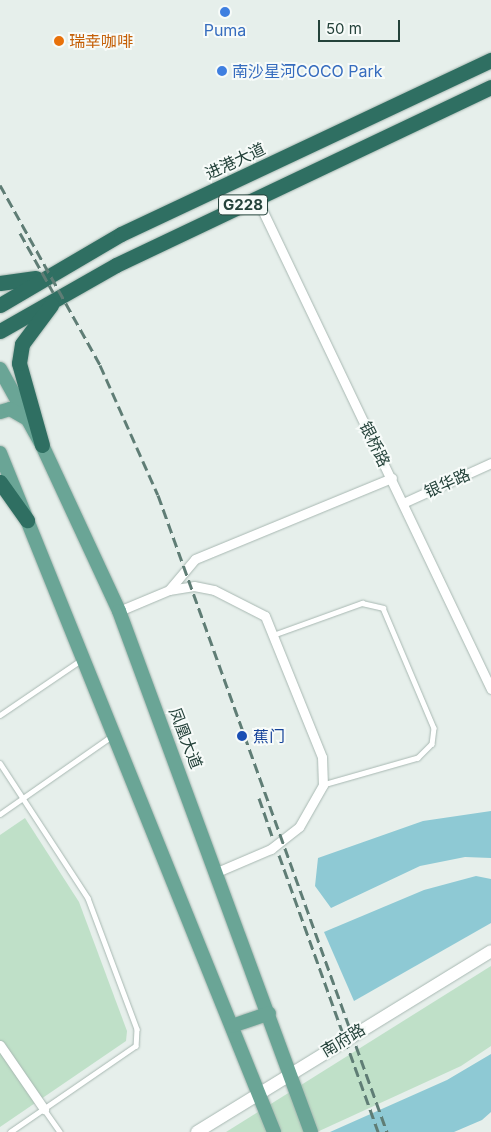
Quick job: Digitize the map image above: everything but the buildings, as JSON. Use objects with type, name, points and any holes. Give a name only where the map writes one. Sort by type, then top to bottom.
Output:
[{"type":"highway","name":"进港大道","points":[[0,305],[45,276],[121,234],[491,60]]},
{"type":"highway","name":"G228","points":[[0,331],[57,296],[257,198],[491,87]]},
{"type":"highway","points":[[0,284],[45,276]]},
{"type":"highway","points":[[42,445],[19,363],[22,344],[57,296]]},
{"type":"highway","points":[[0,482],[27,520]]},
{"type":"main road","name":"凤凰大道","points":[[0,369],[30,420],[119,610],[311,1130]]},
{"type":"main road","points":[[0,412],[10,409],[30,420]]},
{"type":"main road","points":[[0,453],[116,733],[274,1132]]},
{"type":"main road","points":[[232,1026],[269,1013]]},
{"type":"street","name":"银桥路","points":[[257,198],[491,689]]},
{"type":"street","name":"银华路","points":[[403,502],[491,463]]},
{"type":"street","points":[[169,590],[195,559],[392,478]]},
{"type":"street","points":[[119,610],[169,590],[194,586],[246,604],[265,616],[322,757],[323,785],[313,808],[287,838],[217,872]]},
{"type":"street","name":"南府路","points":[[197,1132],[260,1094],[290,1072],[491,951]]},
{"type":"street","points":[[0,1045],[44,1109]]},
{"type":"lane","points":[[273,635],[362,603],[383,608],[434,728],[432,744],[418,758],[323,785]]},
{"type":"lane","points":[[0,716],[84,658]]},
{"type":"lane","points":[[0,814],[116,733]]},
{"type":"lane","points":[[0,763],[88,898],[137,1029],[136,1046],[11,1132]]},
{"type":"lane","points":[[44,1109],[60,1132]]},
{"type":"green space","points":[[25,818],[79,902],[127,1031],[126,1041],[0,1127],[0,835]]},
{"type":"green space","points":[[491,966],[491,1046],[461,1066],[317,1132],[226,1132]]},
{"type":"water","points":[[491,811],[491,858],[465,857],[420,866],[331,908],[315,886],[318,858],[423,821]]},
{"type":"water","points":[[476,876],[491,879],[491,923],[354,1001],[324,932],[424,890]]},
{"type":"water","points":[[491,1054],[491,1112],[482,1120],[454,1132],[330,1132],[447,1080]]},
{"type":"railway","points":[[0,185],[100,365],[158,495],[387,1132]]},
{"type":"railway","points":[[20,233],[53,292]]},
{"type":"railway","points":[[259,798],[272,836]]},
{"type":"railway","points":[[279,855],[378,1132]]},
{"type":"place","name":"Puma","points":[[225,12]]},
{"type":"place","name":"瑞幸咖啡","points":[[59,41]]},
{"type":"place","name":"南沙星河COCO Park","points":[[222,71]]},
{"type":"place","name":"蕉门","points":[[242,736]]}]
